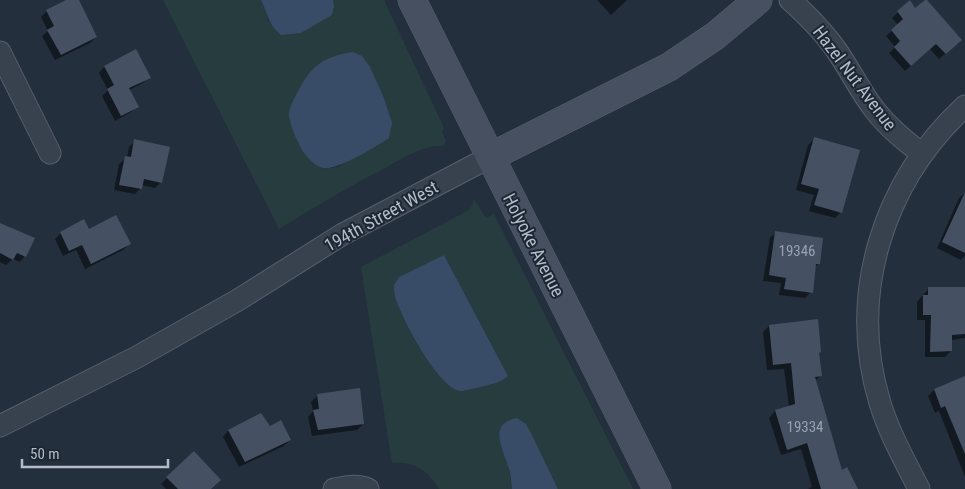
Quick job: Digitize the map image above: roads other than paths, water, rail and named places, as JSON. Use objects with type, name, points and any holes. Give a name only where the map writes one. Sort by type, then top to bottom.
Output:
[{"type":"street","name":"Holyoke Avenue","points":[[412,0],[657,489]]},
{"type":"street","name":"194th Street West","points":[[0,426],[137,357],[245,296],[343,234],[490,157],[669,67],[715,36],[758,0]]},
{"type":"street","name":"Hazel Nut Avenue","points":[[790,0],[806,14],[830,41],[875,111],[896,133],[922,154]]},
{"type":"street","points":[[0,52],[50,153]]},
{"type":"street","points":[[919,489],[896,444],[880,402],[871,358],[868,313],[871,278],[882,234],[898,192],[922,154],[942,129],[965,106]]},
{"type":"street","points":[[334,489],[349,486],[368,489]]},
{"type":"water","points":[[261,0],[333,0],[334,6],[332,15],[301,33],[281,35],[270,22]]},
{"type":"water","points":[[353,52],[362,56],[370,67],[384,98],[392,123],[389,138],[346,162],[337,166],[323,168],[305,155],[290,123],[290,109],[302,84],[313,69],[325,60]]},
{"type":"water","points":[[444,255],[508,376],[499,382],[464,391],[452,387],[442,379],[422,351],[398,306],[394,285],[399,277]]},
{"type":"water","points":[[517,418],[526,424],[558,489],[512,489],[510,471],[499,437],[503,425]]}]
